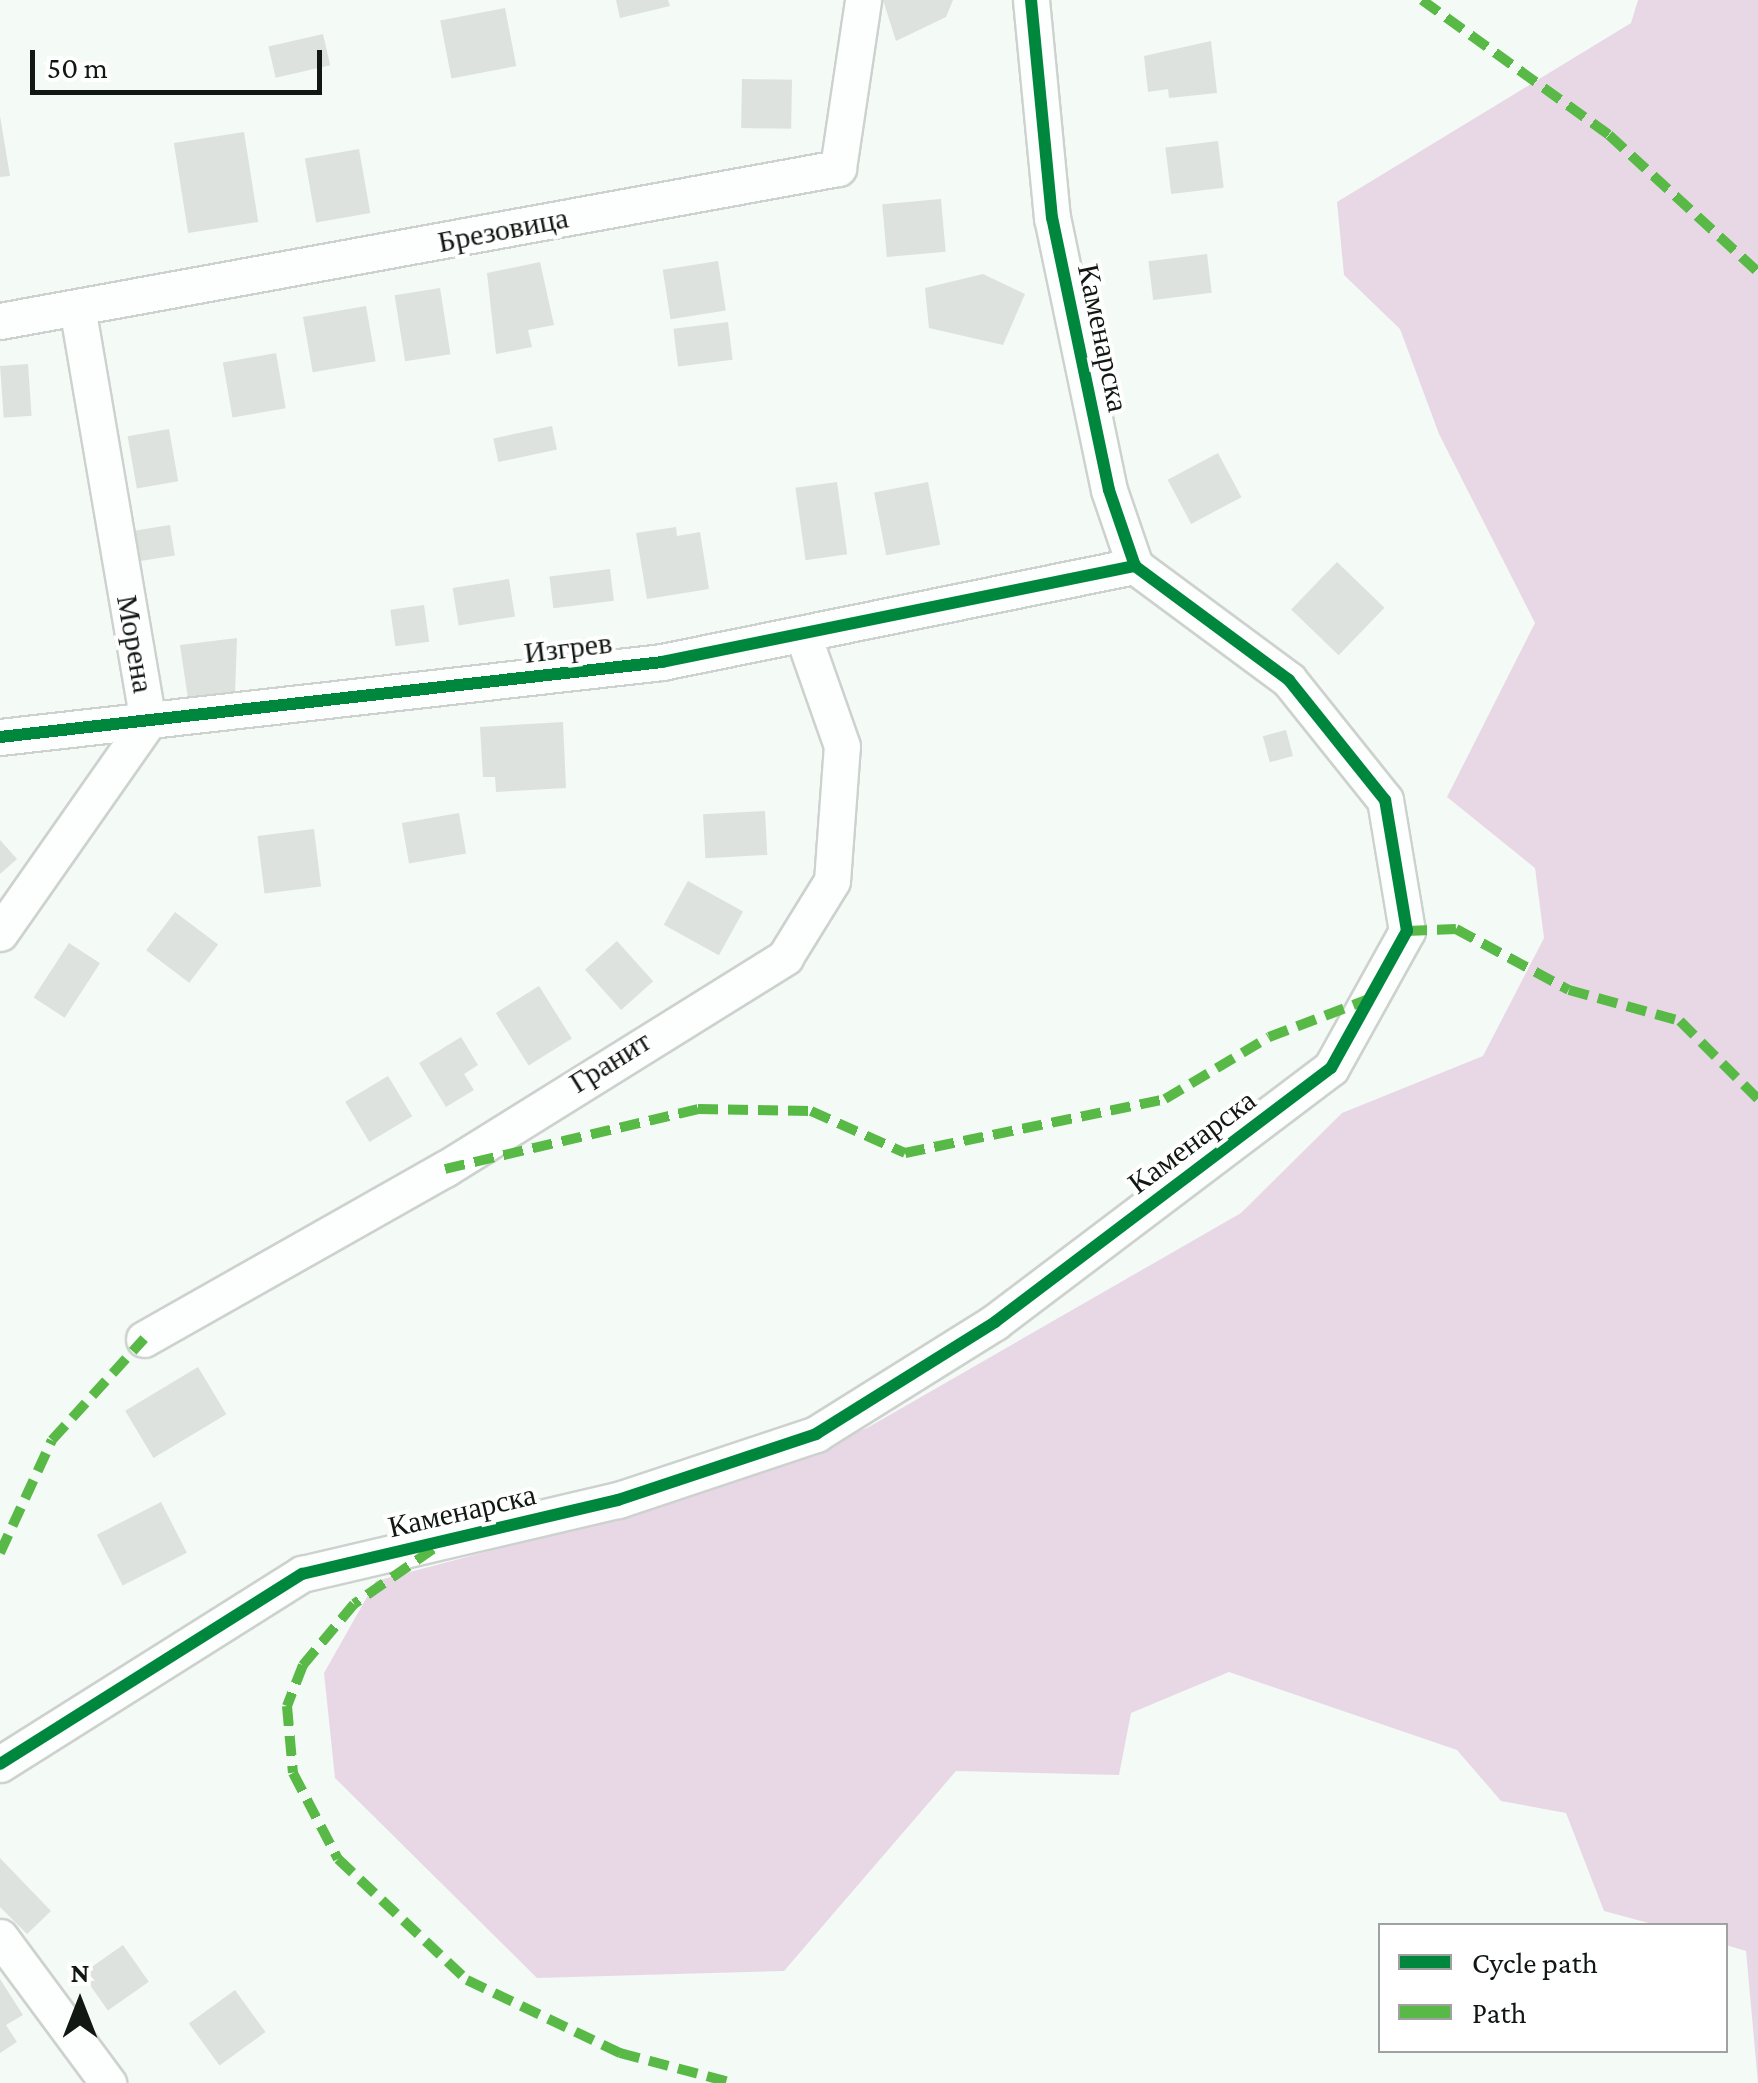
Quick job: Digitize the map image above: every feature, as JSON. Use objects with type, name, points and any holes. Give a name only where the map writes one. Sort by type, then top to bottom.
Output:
[{"type":"street","name":"Брезовица","points":[[0,320],[78,312],[838,168],[863,0]]},
{"type":"street","name":"Каменарска","points":[[0,1764],[302,1574],[618,1500],[816,1434],[994,1322],[1331,1068],[1406,931],[1386,800],[1289,680],[1135,566],[1109,490],[1052,218],[1031,0]]},
{"type":"street","name":"Морена","points":[[0,932],[148,722],[78,312]]},
{"type":"street","name":"Изгрев","points":[[0,736],[662,662],[804,638],[1135,566]]},
{"type":"street","name":"Гранит","points":[[144,1339],[445,1169],[785,957],[832,881],[842,746],[804,638]]},
{"type":"street","points":[[0,1937],[108,2083]]},
{"type":"shaded area","points":[[1638,0],[1758,0],[1758,2083],[1746,1951],[1728,1946],[1728,1923],[1649,1923],[1604,1911],[1566,1813],[1501,1801],[1457,1750],[1229,1672],[1131,1713],[1119,1775],[956,1771],[784,1971],[537,1978],[335,1778],[324,1673],[376,1581],[656,1507],[867,1428],[1241,1213],[1342,1113],[1483,1056],[1544,938],[1535,868],[1447,797],[1535,623],[1439,434],[1400,329],[1344,275],[1337,202],[1631,23]]},
{"type":"building","points":[[616,0],[668,0],[670,6],[620,18]]},
{"type":"building","points":[[883,0],[953,0],[946,17],[896,41]]},
{"type":"building","points":[[505,8],[516,66],[451,79],[440,21]]},
{"type":"building","points":[[323,34],[330,65],[276,78],[268,47]]},
{"type":"building","points":[[1211,41],[1217,93],[1169,98],[1168,89],[1148,92],[1144,56]]},
{"type":"building","points":[[742,79],[792,80],[791,129],[741,128]]},
{"type":"building","points":[[0,116],[10,176],[0,177]]},
{"type":"building","points":[[244,132],[258,222],[188,233],[174,143]]},
{"type":"building","points":[[1218,141],[1224,188],[1171,194],[1165,147]]},
{"type":"building","points":[[359,149],[370,213],[316,223],[305,159]]},
{"type":"building","points":[[941,199],[946,252],[887,257],[882,204]]},
{"type":"building","points":[[1207,254],[1212,293],[1153,300],[1148,261]]},
{"type":"building","points":[[718,261],[726,310],[671,319],[663,270]]},
{"type":"building","points":[[540,262],[554,325],[528,330],[532,347],[496,354],[487,273]]},
{"type":"building","points":[[983,274],[1025,294],[1003,345],[929,328],[925,288]]},
{"type":"building","points":[[440,288],[450,354],[405,361],[395,295]]},
{"type":"building","points":[[366,306],[376,361],[313,372],[303,317]]},
{"type":"building","points":[[728,322],[733,360],[678,366],[673,329]]},
{"type":"building","points":[[276,353],[286,408],[233,418],[223,362]]},
{"type":"building","points":[[28,364],[32,416],[4,418],[0,366]]},
{"type":"building","points":[[552,426],[557,449],[498,462],[493,438]]},
{"type":"building","points":[[169,429],[178,481],[137,488],[128,436]]},
{"type":"building","points":[[1218,453],[1241,497],[1191,524],[1168,480]]},
{"type":"building","points":[[837,482],[847,554],[806,560],[795,488]]},
{"type":"building","points":[[928,482],[940,545],[886,555],[874,492]]},
{"type":"building","points":[[170,525],[175,556],[126,563],[122,533]]},
{"type":"building","points":[[676,527],[677,536],[700,532],[709,589],[647,599],[636,533]]},
{"type":"building","points":[[1337,562],[1384,608],[1339,655],[1291,609]]},
{"type":"building","points":[[610,569],[614,601],[553,608],[549,576]]},
{"type":"building","points":[[509,579],[515,617],[459,625],[453,588]]},
{"type":"building","points":[[424,605],[429,642],[395,646],[390,610]]},
{"type":"building","points":[[237,638],[235,693],[188,699],[180,645]]},
{"type":"building","points":[[563,722],[566,788],[496,792],[495,777],[483,777],[480,727]]},
{"type":"building","points":[[1286,730],[1293,756],[1270,762],[1263,736]]},
{"type":"building","points":[[765,811],[767,855],[705,858],[703,814]]},
{"type":"building","points":[[459,813],[466,853],[409,863],[402,823]]},
{"type":"building","points":[[314,829],[321,887],[264,894],[257,836]]},
{"type":"building","points":[[0,840],[17,859],[0,874]]},
{"type":"building","points":[[688,881],[743,912],[719,955],[664,925]]},
{"type":"building","points":[[175,912],[218,944],[189,983],[146,950]]},
{"type":"building","points":[[617,941],[653,981],[621,1010],[585,970]]},
{"type":"building","points":[[69,943],[100,963],[65,1018],[34,998]]},
{"type":"building","points":[[539,986],[572,1039],[529,1066],[496,1013]]},
{"type":"building","points":[[461,1037],[478,1065],[464,1074],[474,1090],[446,1107],[419,1063]]},
{"type":"building","points":[[388,1076],[412,1116],[369,1142],[345,1102]]},
{"type":"building","points":[[198,1367],[226,1414],[153,1458],[125,1411]]},
{"type":"building","points":[[161,1502],[187,1553],[123,1585],[97,1535]]},
{"type":"building","points":[[0,1858],[51,1911],[27,1934],[0,1907]]},
{"type":"building","points":[[123,1945],[149,1982],[108,2011],[82,1974]]},
{"type":"building","points":[[0,1979],[23,2015],[6,2025],[17,2042],[0,2053]]},
{"type":"building","points":[[235,1990],[266,2032],[219,2066],[189,2024]]},
{"type":"marked path","points":[[1422,0],[1609,135],[1758,272]]},
{"type":"marked path","points":[[1407,931],[1456,929],[1569,990],[1680,1021],[1758,1099]]},
{"type":"marked path","points":[[445,1169],[698,1109],[811,1111],[905,1153],[1165,1099],[1269,1037],[1369,999]]},
{"type":"marked path","points":[[0,1553],[52,1440],[144,1339]]},
{"type":"marked path","points":[[433,1549],[354,1604],[303,1665],[287,1706],[293,1773],[338,1859],[467,1980],[620,2053],[733,2083]]},
{"type":"cycle path","points":[[0,1764],[302,1574],[618,1500],[816,1434],[995,1322],[1331,1068],[1407,931],[1385,800],[1289,680],[1135,566],[1109,490],[1052,218],[1031,0]]},
{"type":"cycle path","points":[[0,737],[662,662],[1135,566]]}]
